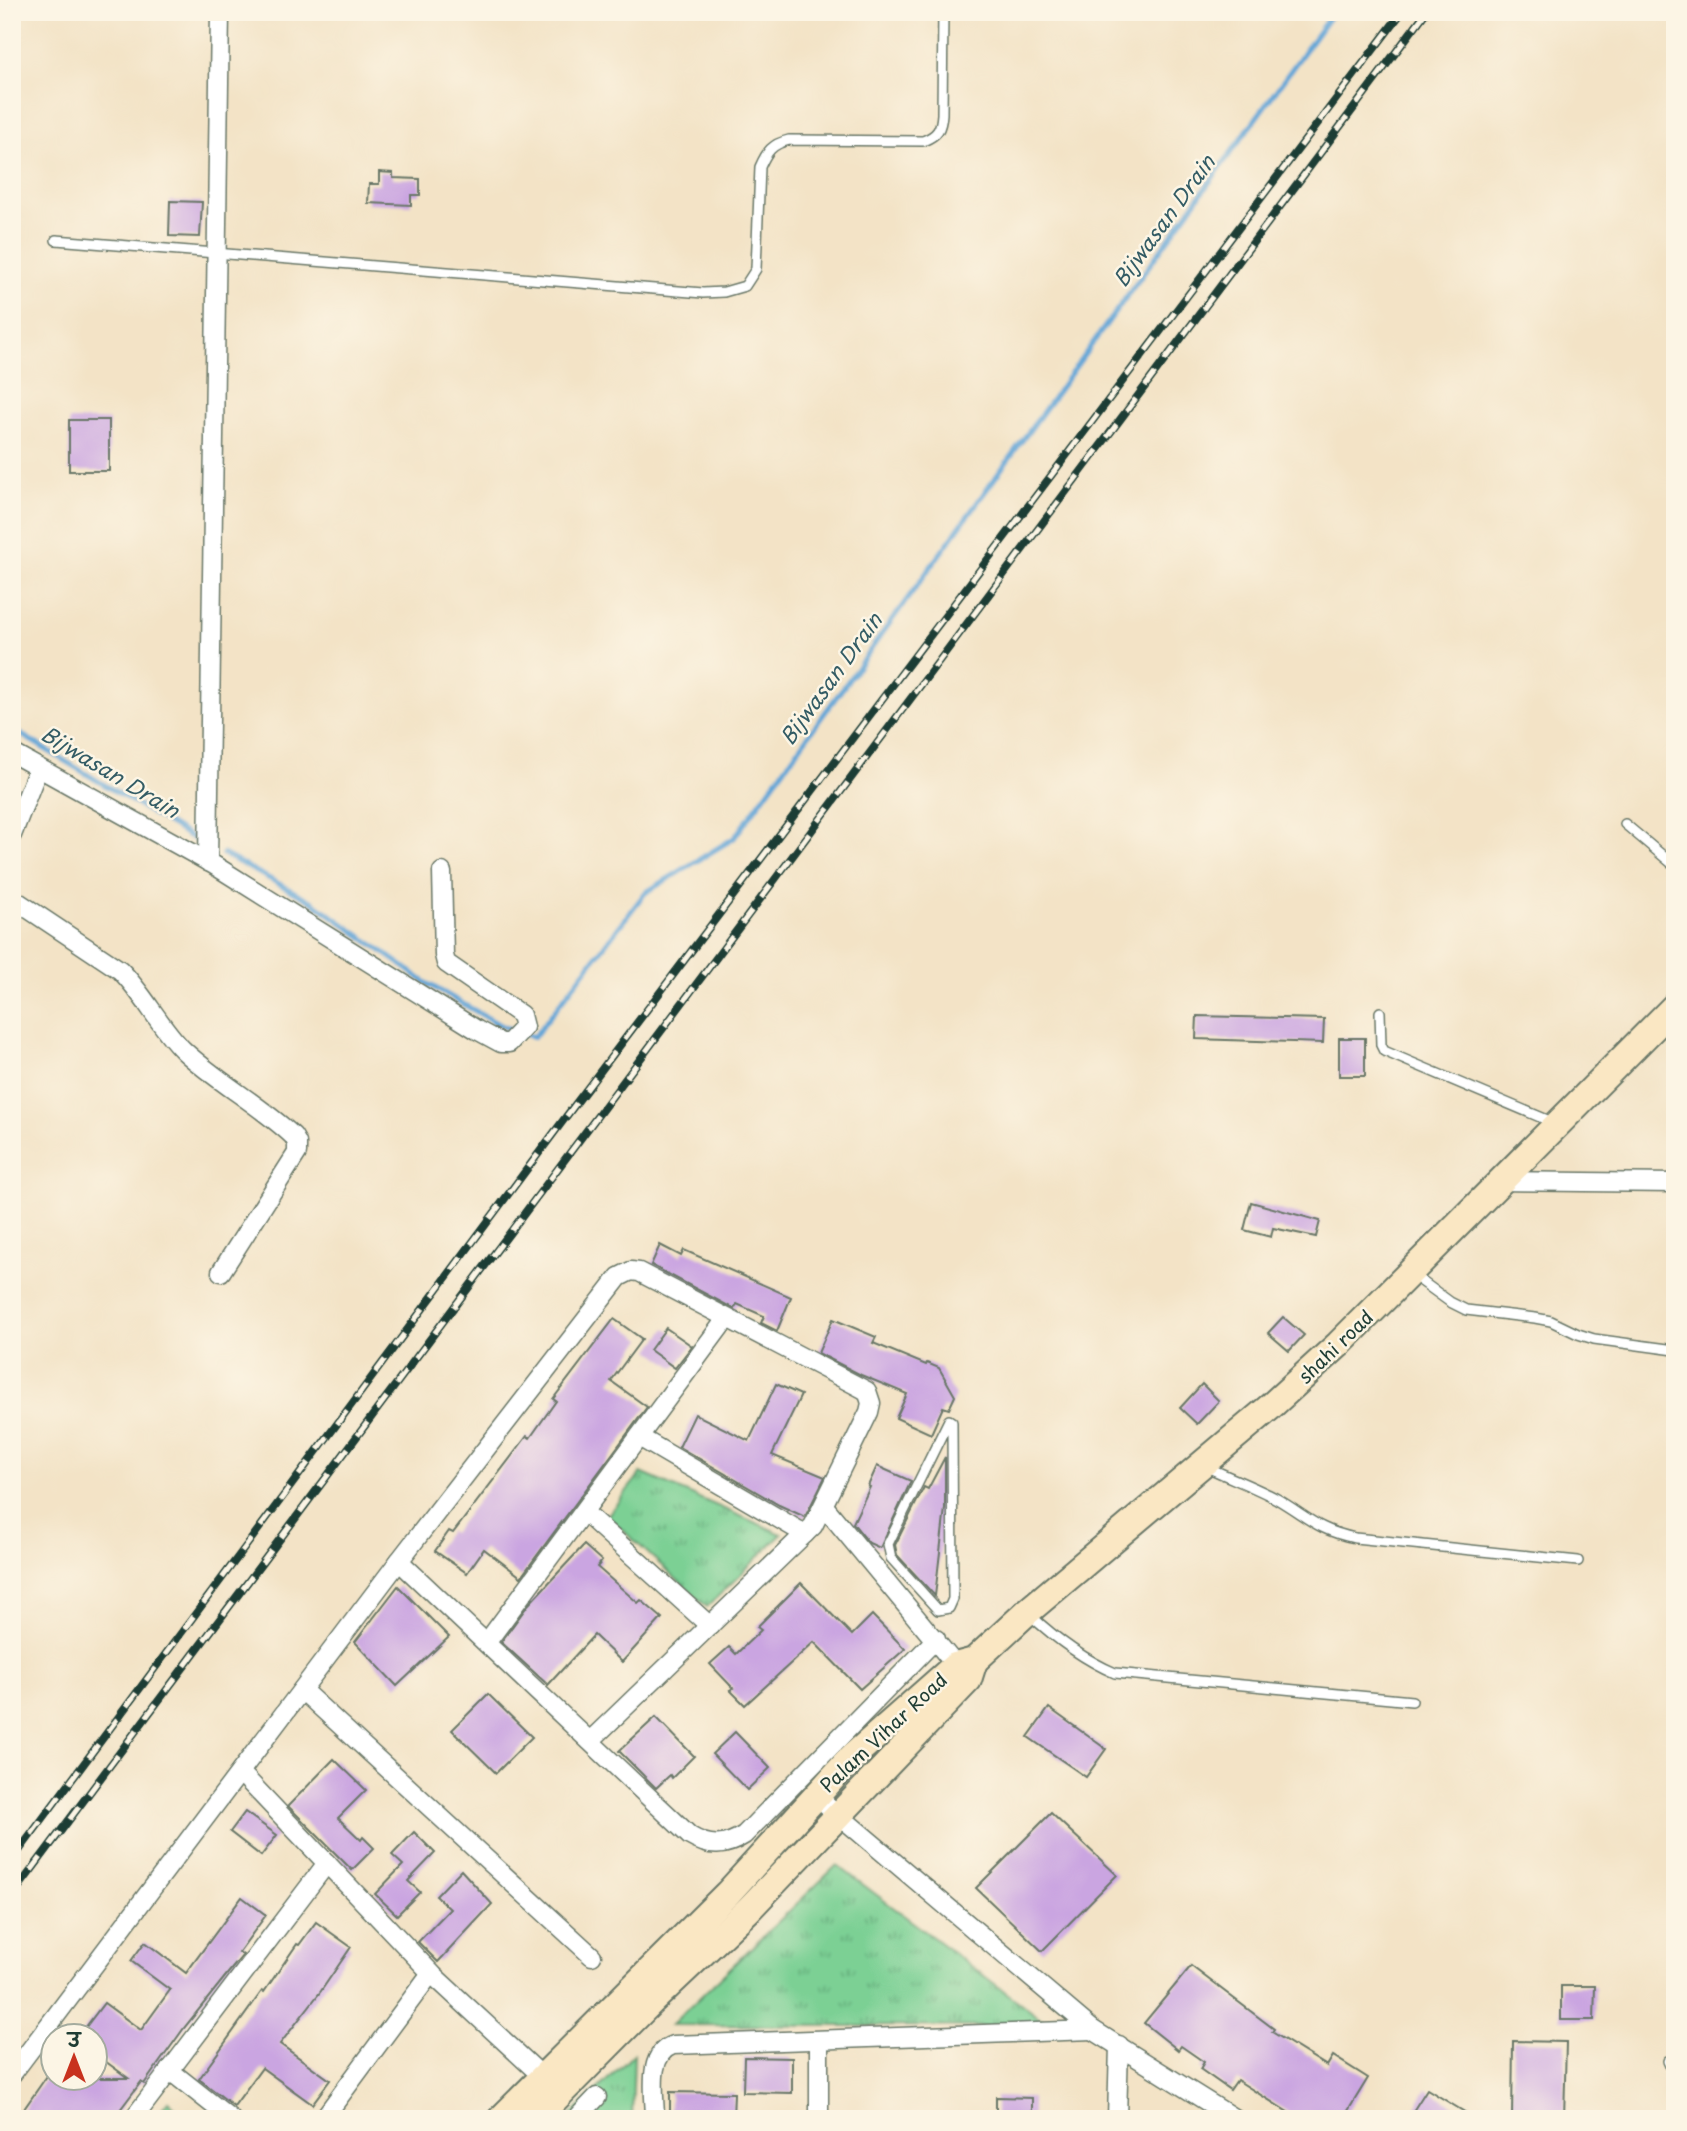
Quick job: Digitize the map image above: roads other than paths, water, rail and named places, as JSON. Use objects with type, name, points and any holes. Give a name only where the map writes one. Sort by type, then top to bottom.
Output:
[{"type":"street","points":[[208,862],[220,12]]},
{"type":"street","points":[[12,753],[208,862],[501,1043],[509,1043],[521,1031],[524,1021],[517,1012],[446,963],[443,955],[442,872]]},
{"type":"street","points":[[12,835],[38,769]]},
{"type":"street","points":[[12,898],[120,970],[134,984],[183,1049],[212,1075],[293,1136],[297,1143],[297,1153],[293,1160],[221,1272]]},
{"type":"street","name":"shahi road","points":[[966,1669],[1027,1612],[1339,1344],[1675,1006]]},
{"type":"street","points":[[1499,1181],[1675,1183]]},
{"type":"street","points":[[12,2074],[399,1561],[624,1273],[639,1272],[867,1391],[870,1396],[869,1412],[824,1506],[805,1534],[590,1741]]},
{"type":"street","points":[[487,1642],[726,1319]]},
{"type":"street","points":[[639,1437],[805,1534]]},
{"type":"street","points":[[824,1506],[915,1615],[966,1669]]},
{"type":"street","points":[[584,1512],[710,1626]]},
{"type":"street","points":[[399,1561],[690,1836],[702,1843],[730,1844],[744,1835],[936,1639]]},
{"type":"street","name":"Palam Vihar Road","points":[[501,2119],[728,1893],[851,1758],[966,1669]]},
{"type":"street","name":"Palam Vihar Road","points":[[534,2119],[748,1910],[838,1815],[966,1669]]},
{"type":"street","points":[[302,1690],[592,1956]]},
{"type":"street","points":[[240,1772],[431,1973],[543,2077]]},
{"type":"street","points":[[815,1795],[1093,2030],[1235,2119]]},
{"type":"street","points":[[133,2119],[327,1863]]},
{"type":"street","points":[[323,2119],[431,1973]]},
{"type":"street","points":[[655,2119],[655,2065],[665,2048],[673,2045],[1093,2030]]},
{"type":"street","points":[[819,2041],[819,2119]]},
{"type":"street","points":[[1117,2119],[1119,2045]]},
{"type":"street","points":[[169,2070],[231,2119]]},
{"type":"street","points":[[576,2119],[597,2096]]},
{"type":"lane","points":[[56,240],[703,293],[724,292],[745,285],[756,269],[760,167],[766,152],[775,144],[789,140],[923,141],[934,137],[941,128],[943,12]]},
{"type":"lane","points":[[1625,824],[1675,866]]},
{"type":"lane","points":[[1380,1012],[1381,1045],[1384,1051],[1557,1124]]},
{"type":"lane","points":[[1408,1272],[1466,1310],[1551,1321],[1594,1339],[1675,1350]]},
{"type":"lane","points":[[951,1420],[953,1599],[949,1608],[941,1610],[930,1601],[891,1558],[888,1544],[951,1420]]},
{"type":"lane","points":[[1201,1465],[1277,1500],[1320,1528],[1338,1534],[1578,1561]]},
{"type":"lane","points":[[915,1615],[930,1601]]},
{"type":"lane","points":[[1027,1612],[1063,1644],[1115,1673],[1412,1701]]},
{"type":"lane","points":[[1668,2061],[1675,2076]]},
{"type":"waterway","name":"Bijwasan Drain","points":[[223,854],[313,902],[428,984],[500,1025],[534,1037],[645,893],[734,838],[1333,12]]},
{"type":"waterway","name":"Bijwasan Drain","points":[[12,729],[194,839]]},
{"type":"railway","points":[[12,1860],[574,1106],[1402,12]]},
{"type":"railway","points":[[12,1896],[1426,12]]}]
